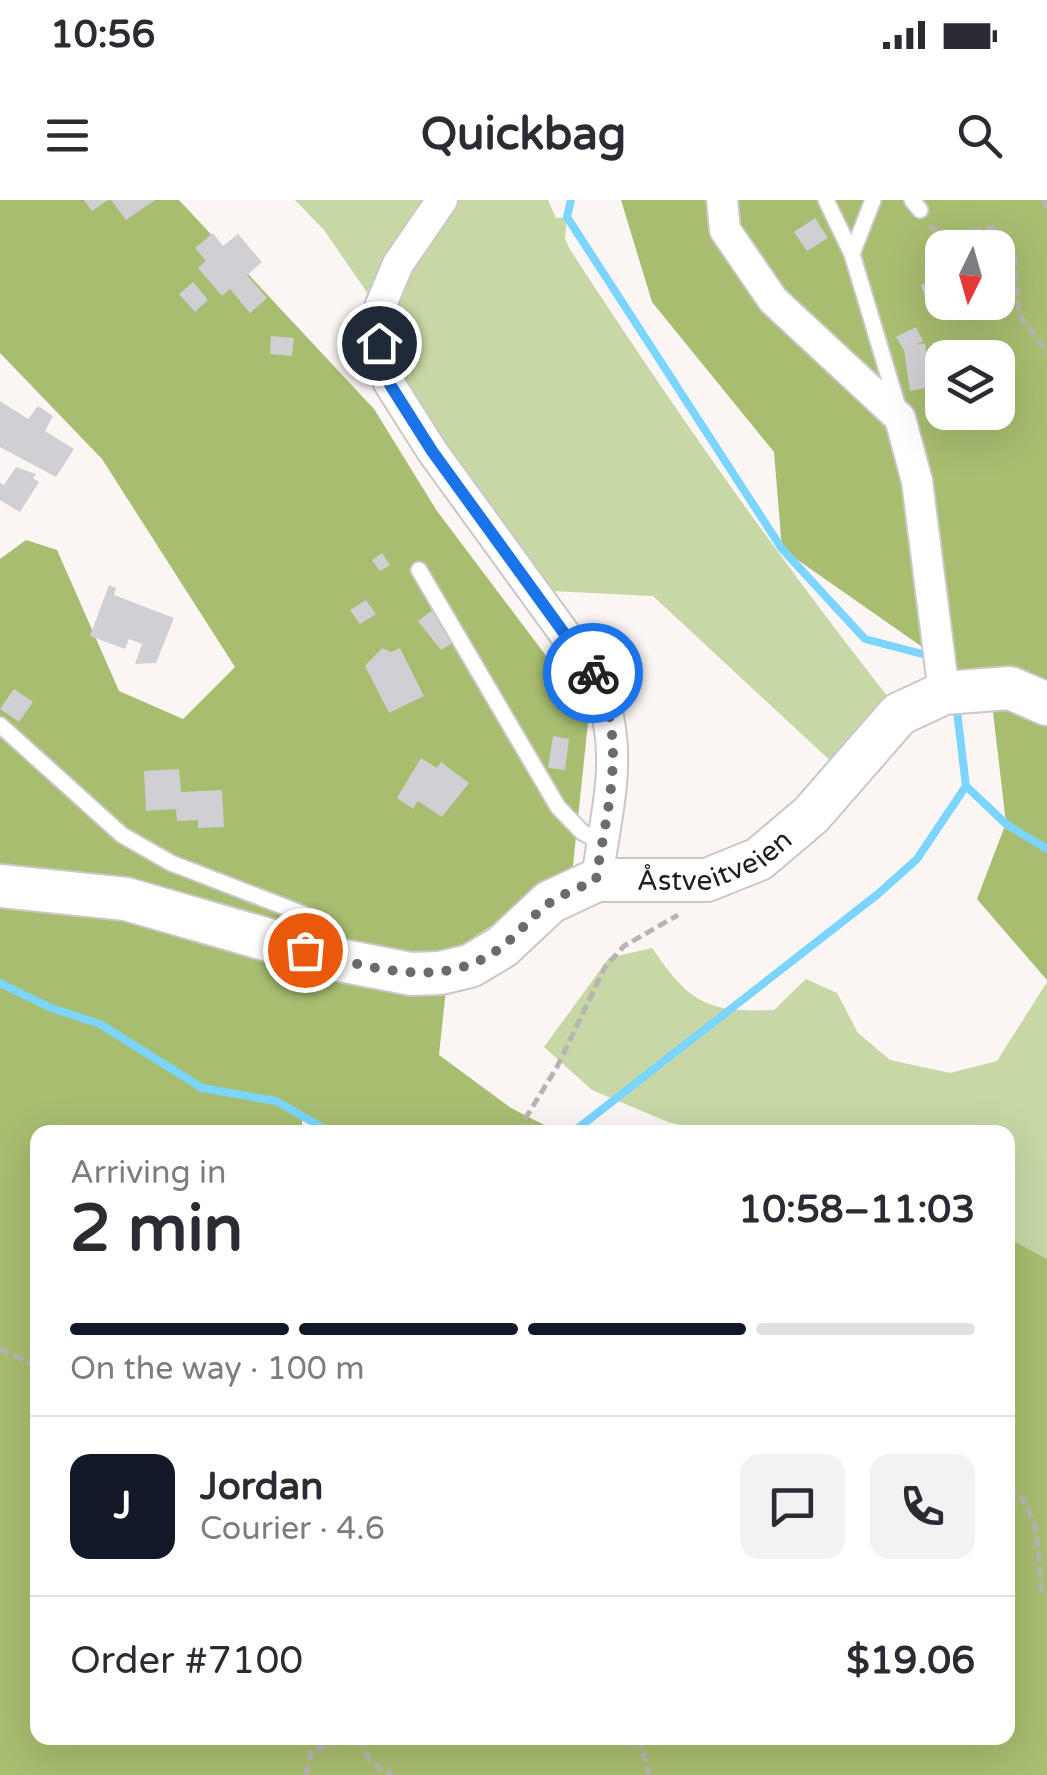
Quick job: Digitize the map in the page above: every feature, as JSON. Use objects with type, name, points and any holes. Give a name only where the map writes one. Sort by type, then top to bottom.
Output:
[{"type":"street","points":[[442,200],[398,264],[380,307],[379,343],[389,383],[432,451],[596,676],[610,711],[616,755],[599,861]]},
{"type":"street","points":[[722,200],[725,230],[773,300],[900,418],[916,481],[952,682]]},
{"type":"street","name":"Åstveitveien","points":[[0,886],[126,899],[334,958],[411,974],[470,966],[502,947],[599,861],[706,880],[759,859],[811,815],[899,714],[952,682],[1010,688],[1047,704]]},
{"type":"lane","points":[[826,200],[852,254],[900,418]]},
{"type":"lane","points":[[852,254],[873,200]]},
{"type":"lane","name":"Åstveitveien","points":[[419,570],[558,807],[582,832],[599,861]]},
{"type":"lane","points":[[0,725],[122,834],[181,868],[324,922],[334,958]]},
{"type":"path","points":[[1043,200],[1047,208]]},
{"type":"path","points":[[916,205],[930,228],[945,236],[998,228],[1015,257],[1018,314],[1047,353]]},
{"type":"path","points":[[521,1125],[557,1067],[605,967],[646,931],[696,906],[706,880]]},
{"type":"path","points":[[0,1349],[30,1362]]},
{"type":"path","points":[[1015,1491],[1024,1498],[1037,1531],[1042,1588],[1047,1596]]},
{"type":"path","points":[[306,1775],[312,1752],[332,1745]]},
{"type":"path","points":[[364,1745],[373,1766],[392,1775]]},
{"type":"path","points":[[641,1745],[649,1775]]},
{"type":"green space","points":[[0,200],[179,200],[374,409],[437,511],[589,713],[572,875],[450,952],[439,1055],[511,1108],[544,1125],[323,1125],[302,1115],[302,1125],[30,1125],[30,1745],[1015,1745],[1015,1242],[1047,1259],[1047,1775],[0,1775],[0,559],[26,540],[57,550],[119,691],[183,719],[235,667],[102,459],[0,353]]},
{"type":"green space","points":[[295,200],[548,200],[556,218],[567,217],[565,239],[571,251],[652,374],[780,554],[914,730],[851,780],[653,596],[531,590],[389,383],[377,307],[324,230]]},
{"type":"green space","points":[[621,200],[1047,200],[1047,980],[977,899],[1006,823],[991,695],[782,549],[774,452],[652,302]]},
{"type":"green space","points":[[652,948],[689,993],[732,1009],[774,1010],[806,979],[837,993],[858,1033],[890,1060],[950,1073],[997,1061],[1047,982],[1047,1259],[1015,1242],[1015,1125],[680,1125],[592,1090],[544,1047],[609,958]]},
{"type":"building","points":[[84,200],[108,200],[92,211]]},
{"type":"building","points":[[111,200],[155,200],[126,220]]},
{"type":"building","points":[[815,218],[828,238],[807,251],[794,232]]},
{"type":"building","points":[[213,233],[223,246],[238,234],[262,262],[247,275],[267,298],[250,313],[230,289],[222,296],[198,268],[206,261],[195,248]]},
{"type":"building","points":[[193,282],[208,300],[195,312],[179,294]]},
{"type":"building","points":[[916,327],[923,341],[915,345],[925,343],[925,388],[910,391],[904,350],[896,337]]},
{"type":"building","points":[[271,336],[294,338],[292,356],[270,354]]},
{"type":"building","points":[[0,401],[28,419],[38,406],[53,416],[45,431],[74,449],[56,477],[0,447]]},
{"type":"building","points":[[16,467],[36,474],[33,478],[39,482],[20,512],[0,500],[0,483],[4,485]]},
{"type":"building","points":[[382,553],[390,565],[380,571],[372,560]]},
{"type":"building","points":[[109,585],[116,588],[114,595],[174,618],[156,663],[135,664],[142,644],[129,639],[125,649],[90,636]]},
{"type":"building","points":[[366,600],[376,614],[360,624],[350,610]]},
{"type":"building","points":[[434,609],[456,641],[441,650],[418,621]]},
{"type":"building","points":[[382,648],[391,652],[400,648],[424,696],[389,713],[365,666]]},
{"type":"building","points":[[14,689],[33,702],[19,722],[0,709]]},
{"type":"building","points":[[553,736],[569,739],[565,770],[548,768]]},
{"type":"building","points":[[421,758],[437,768],[441,762],[469,783],[442,817],[418,801],[413,809],[397,798]]},
{"type":"building","points":[[179,769],[181,792],[222,790],[224,827],[198,828],[198,820],[177,821],[176,809],[146,811],[144,771]]},
{"type":"waterway","points":[[571,200],[567,217],[782,549],[865,639],[930,656]]},
{"type":"waterway","points":[[582,1125],[878,894],[917,859],[966,786],[956,703]]},
{"type":"waterway","points":[[966,786],[1006,824],[1047,849]]},
{"type":"waterway","points":[[0,983],[51,1008],[100,1024],[202,1088],[276,1101],[318,1125]]},
{"type":"way so far","points":[[305,950],[411,974],[470,966],[502,947],[550,902],[596,880],[616,755],[610,711],[593,673]]},
{"type":"route","points":[[379,343],[389,383],[432,451],[593,673]]}]
